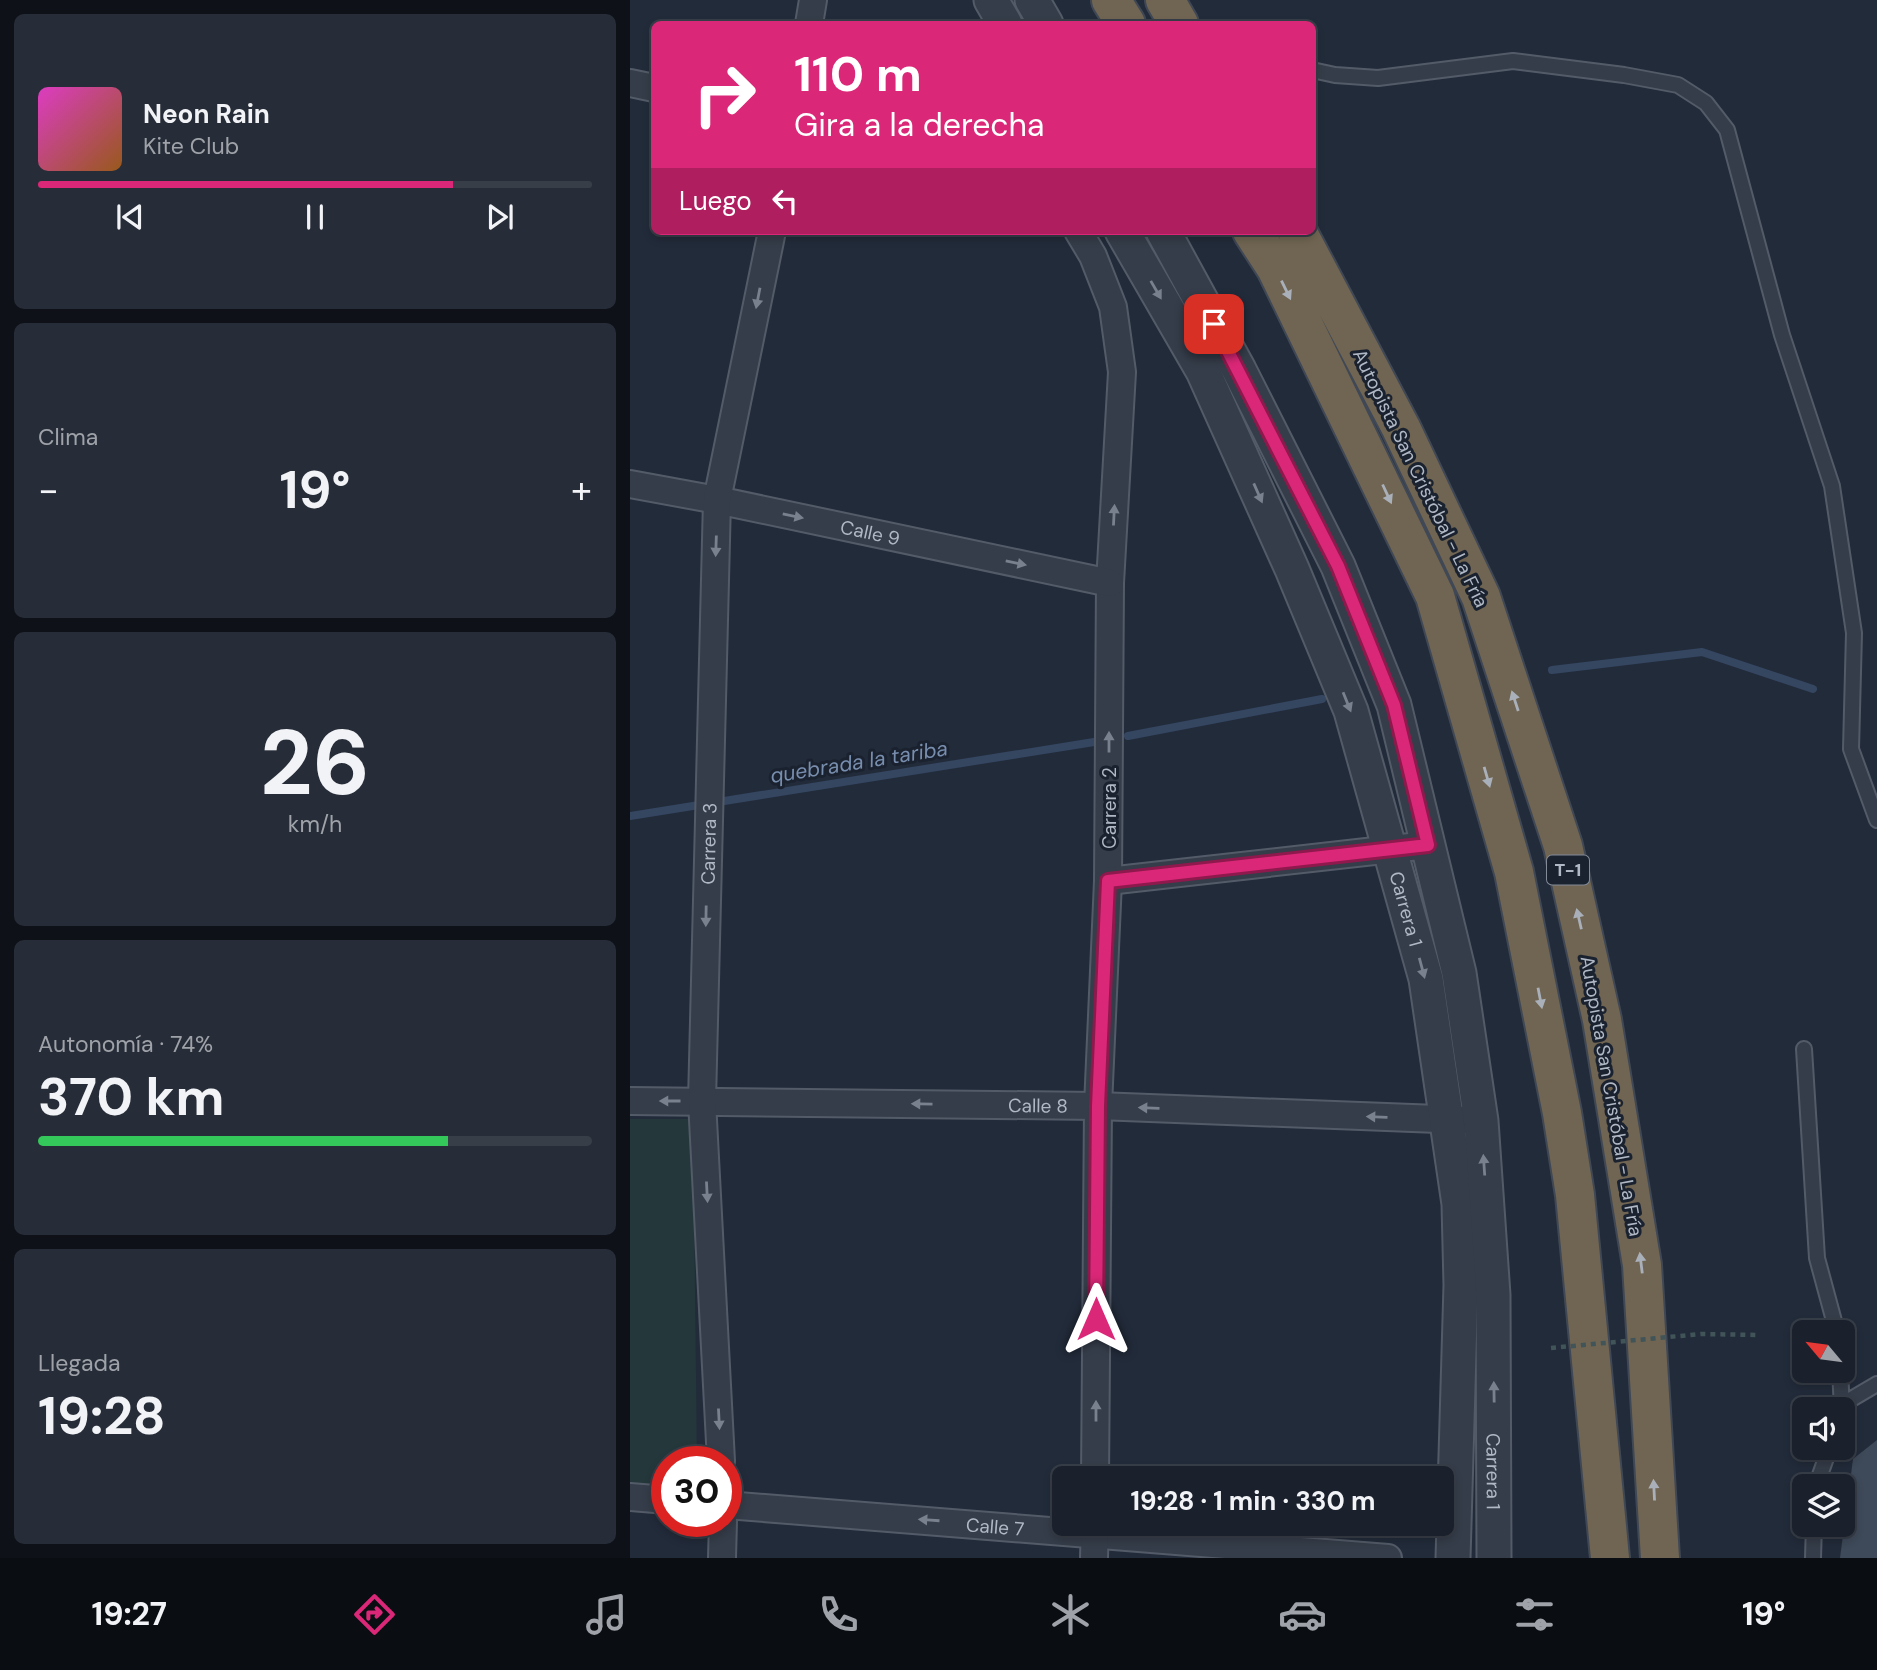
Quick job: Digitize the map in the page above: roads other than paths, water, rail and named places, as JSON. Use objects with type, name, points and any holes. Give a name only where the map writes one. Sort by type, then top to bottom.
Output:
[{"type":"highway","points":[[1111,0],[1124,21]]},
{"type":"highway","points":[[1165,0],[1177,21]]},
{"type":"highway","name":"Autopista San Cristóbal - La Fría","points":[[1255,235],[1276,268],[1435,596],[1514,872],[1562,1113],[1575,1195],[1611,1558]]},
{"type":"highway","name":"Autopista San Cristóbal - La Fría","points":[[1299,235],[1401,428],[1481,597],[1563,846],[1602,1020],[1642,1265],[1660,1558]]},
{"type":"street","points":[[810,21],[813,0]]},
{"type":"street","points":[[991,0],[1002,21]]},
{"type":"street","points":[[1032,0],[1044,21]]},
{"type":"street","points":[[630,83],[651,87]]},
{"type":"street","name":"Carrera 3","points":[[720,1446],[702,1101],[708,771],[717,500],[771,235]]},
{"type":"street","name":"Carrera 2","points":[[1080,235],[1093,256],[1113,307],[1122,372],[1110,583],[1108,881],[1098,1106],[1095,1466]]},
{"type":"street","name":"Carrera 1","points":[[1124,235],[1203,372],[1293,569],[1351,711],[1426,979],[1459,1204],[1461,1285],[1453,1558]]},
{"type":"street","name":"Carrera 1","points":[[1165,235],[1240,370],[1338,566],[1394,705],[1459,973],[1481,1121],[1493,1295],[1493,1558]]},
{"type":"street","name":"Calle 9","points":[[630,484],[1110,583]]},
{"type":"street","points":[[1108,881],[1428,845]]},
{"type":"street","name":"Calle 8","points":[[630,1101],[1098,1106],[1481,1121]]},
{"type":"street","points":[[630,1497],[651,1499]]},
{"type":"street","name":"Calle 7","points":[[742,1505],[1095,1538],[1388,1558]]},
{"type":"street","points":[[722,1558],[723,1537]]},
{"type":"lane","points":[[1316,71],[1378,78],[1513,61],[1625,75],[1678,85],[1706,103],[1727,130],[1782,335],[1832,486],[1854,634],[1852,749],[1877,820]]},
{"type":"lane","points":[[1804,1049],[1817,1258],[1834,1320]]},
{"type":"lane","points":[[1855,1398],[1877,1384]]},
{"type":"lane","points":[[1813,1558],[1814,1537]]},
{"type":"waterway","name":"quebrada la tariba","points":[[1552,670],[1702,652],[1813,689]]},
{"type":"waterway","name":"quebrada la tariba","points":[[1128,736],[1322,699]]},
{"type":"waterway","name":"quebrada la tariba","points":[[630,816],[1094,742]]}]
